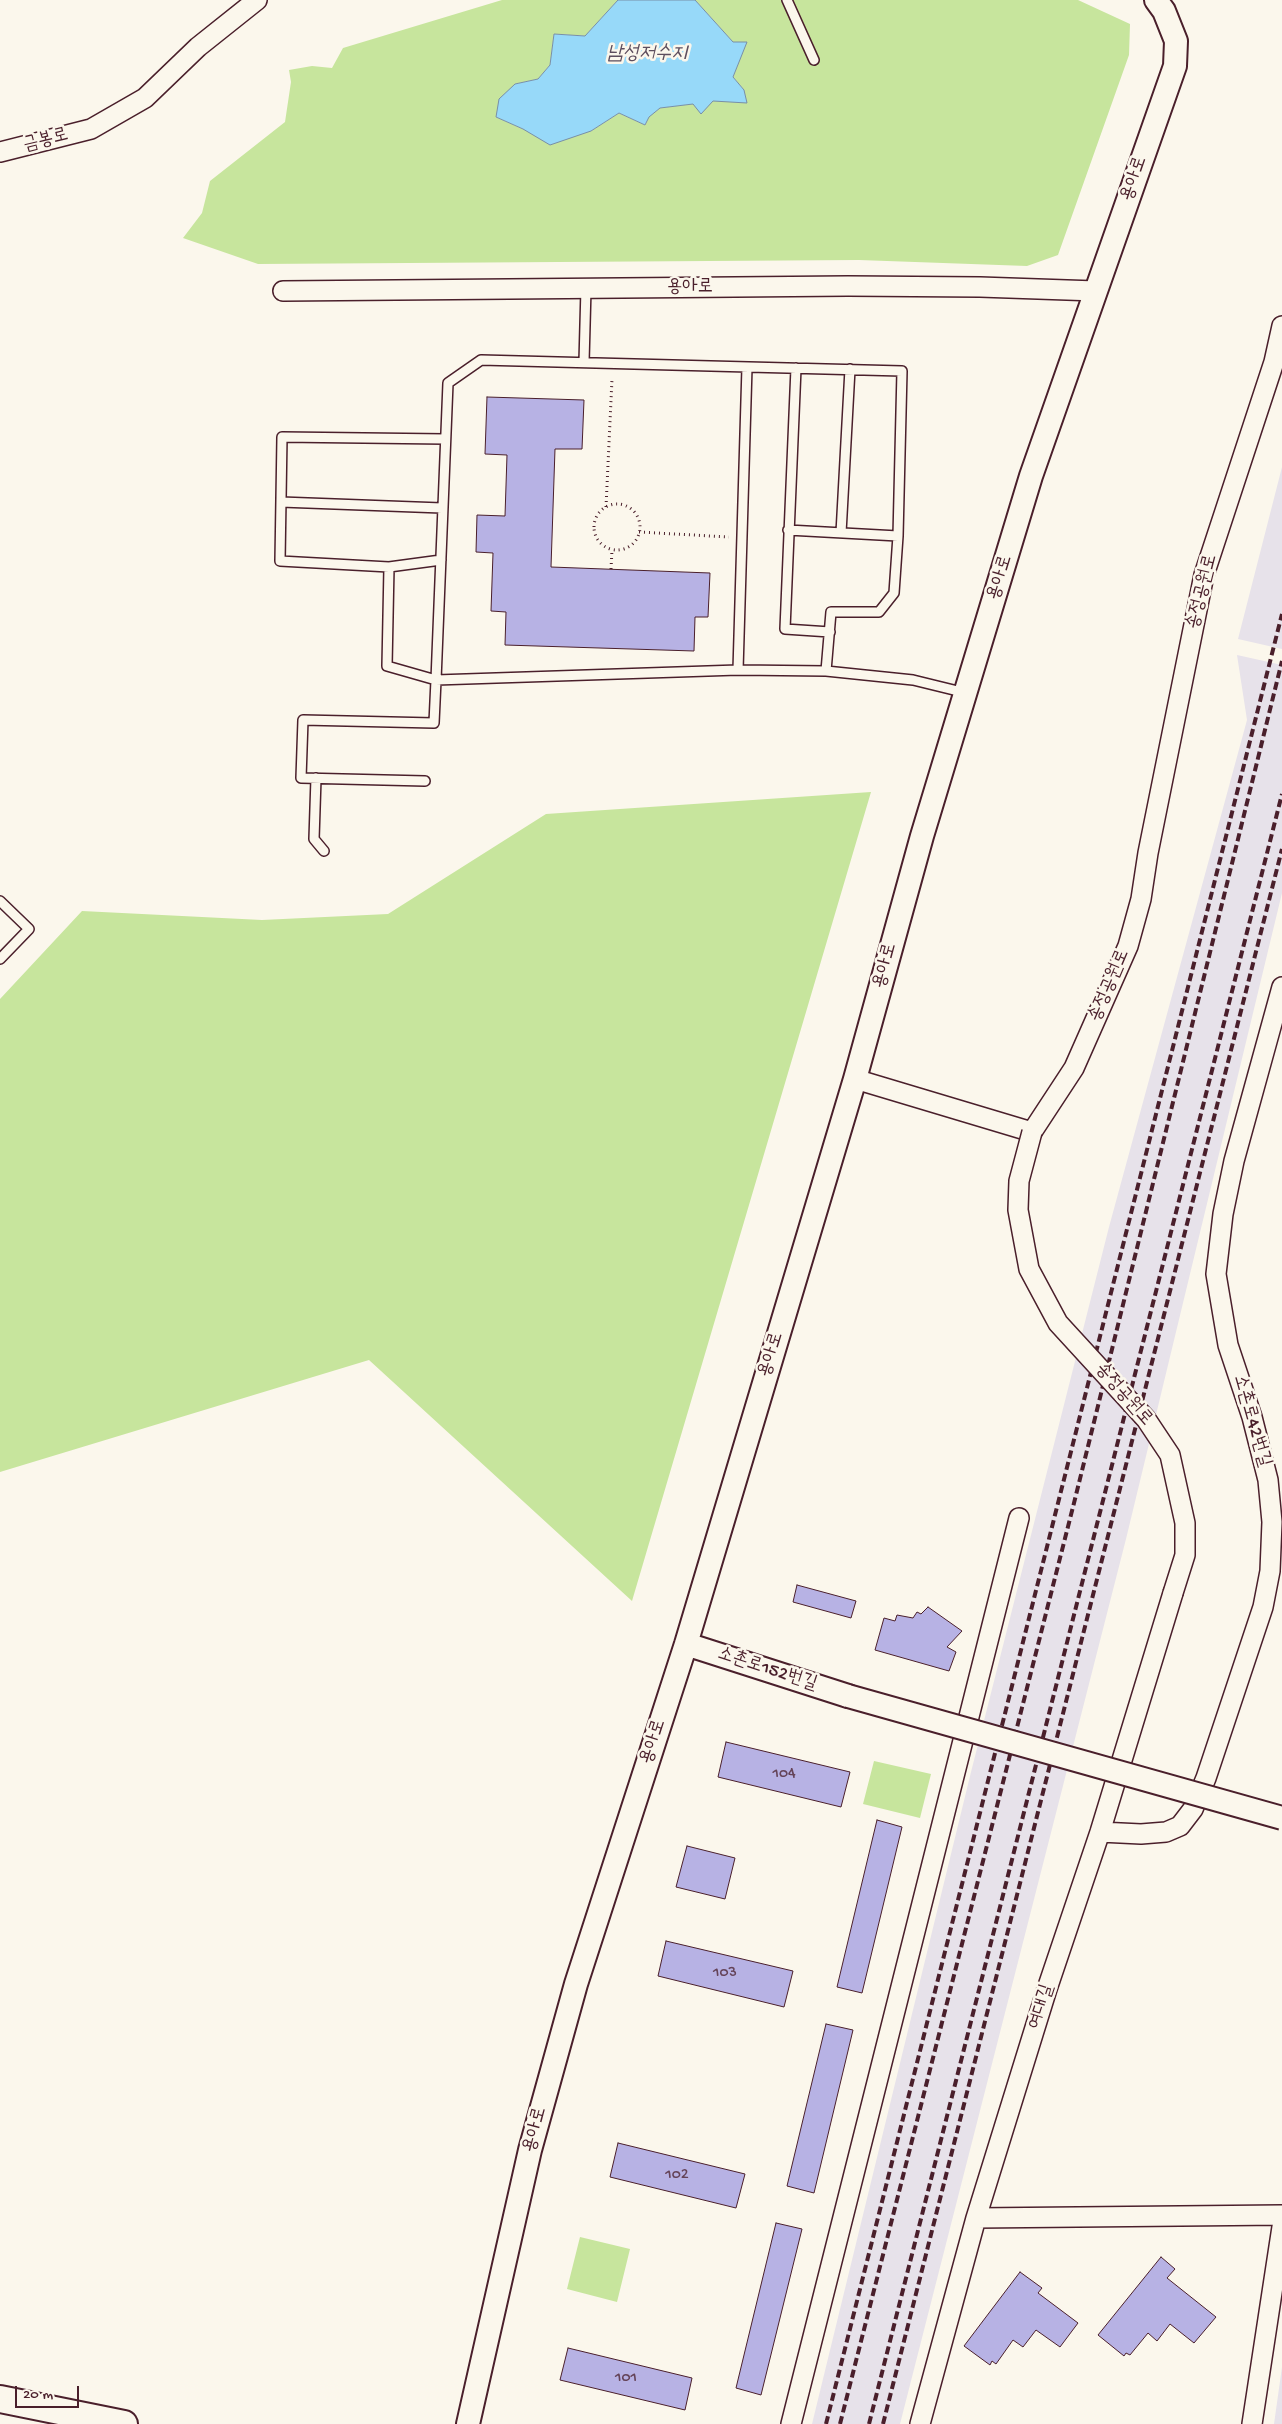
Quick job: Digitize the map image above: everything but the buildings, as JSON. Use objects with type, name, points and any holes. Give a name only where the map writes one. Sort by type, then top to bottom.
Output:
[{"type":"main road","points":[[0,2399],[124,2424]]},
{"type":"street","name":"금봉로","points":[[0,152],[91,130],[145,98],[198,47],[257,0]]},
{"type":"street","name":"용아로","points":[[468,2424],[527,2160],[576,1984],[686,1644],[855,1079],[922,836],[1031,476],[1175,66],[1176,41],[1164,11],[1156,0]]},
{"type":"street","name":"용아로","points":[[284,292],[586,288],[980,287],[1096,291]]},
{"type":"street","name":"송정공원로","points":[[1173,1593],[1185,1556],[1186,1523],[1170,1455],[1146,1419],[1058,1323],[1029,1269],[1018,1210],[1019,1180],[1032,1132],[1074,1068],[1128,946],[1141,898],[1148,852],[1204,575],[1274,362],[1282,326]]},
{"type":"street","name":"소촌로42번길","points":[[1100,1832],[1141,1834],[1166,1832],[1180,1826],[1193,1809],[1262,1607],[1270,1571],[1277,1521],[1252,1417],[1228,1345],[1216,1274],[1223,1214],[1234,1161],[1281,995]]},
{"type":"street","points":[[855,1079],[1032,1132]]},
{"type":"street","points":[[791,2424],[1019,1518]]},
{"type":"street","name":"여대길","points":[[920,2424],[976,2218],[1047,1989],[1100,1832],[1173,1593]]},
{"type":"street","name":"소촌로152번길","points":[[686,1644],[848,1696],[1282,1818]]},
{"type":"street","points":[[976,2218],[1282,2215]]},
{"type":"street","points":[[1252,2424],[1282,2227]]},
{"type":"lane","points":[[787,0],[814,60]]},
{"type":"lane","points":[[584,362],[586,288]]},
{"type":"lane","points":[[426,781],[301,778],[303,720],[434,723],[448,383],[481,360],[902,371],[898,536],[894,593],[879,612],[831,612],[826,671]]},
{"type":"lane","points":[[738,670],[747,367]]},
{"type":"lane","points":[[796,368],[785,629],[830,632]]},
{"type":"lane","points":[[841,533],[850,369]]},
{"type":"lane","points":[[441,560],[389,567],[280,561],[282,437],[445,439]]},
{"type":"lane","points":[[281,502],[442,508]]},
{"type":"lane","points":[[788,530],[898,536]]},
{"type":"lane","points":[[389,567],[387,666],[436,680],[738,670],[826,671],[913,680],[966,693]]},
{"type":"lane","points":[[316,778],[314,839],[324,851]]},
{"type":"lane","points":[[0,901],[29,929],[0,959]]},
{"type":"path","points":[[606,507],[613,363]]},
{"type":"path","points":[[622,504],[629,508],[639,520],[640,532],[634,543],[628,548],[612,550],[599,542],[595,535],[595,519],[606,507],[622,504]]},
{"type":"path","points":[[640,532],[742,537]]},
{"type":"path","points":[[611,569],[612,550]]},
{"type":"shaded area","points":[[1282,467],[1282,649],[1238,639]]},
{"type":"shaded area","points":[[1237,655],[1282,665],[1282,893],[1126,1539],[900,2424],[812,2424],[971,1772],[1109,1227],[1247,720]]},
{"type":"shaded area","points":[[1282,2367],[1282,2424],[1274,2424]]},
{"type":"green space","points":[[502,0],[618,0],[585,36],[554,34],[550,65],[538,79],[515,84],[496,117],[523,129],[591,131],[619,113],[645,125],[649,116],[660,108],[713,101],[744,90],[733,77],[746,42],[733,42],[695,0],[1078,0],[1130,24],[1129,55],[1058,255],[1027,266],[859,260],[258,264],[183,238],[202,213],[210,181],[285,122],[291,82],[289,70],[312,66],[332,68],[343,48]]},
{"type":"green space","points":[[871,792],[632,1601],[369,1360],[0,1472],[0,999],[82,911],[262,920],[388,914],[546,814]]},
{"type":"green space","points":[[874,1761],[931,1774],[920,1818],[863,1804]]},
{"type":"green space","points":[[580,2237],[630,2249],[617,2302],[567,2289]]},
{"type":"water","name":"남성저수지","points":[[618,0],[695,0],[733,42],[747,42],[733,77],[744,90],[747,103],[713,101],[701,114],[693,104],[660,108],[649,117],[645,125],[619,113],[591,131],[550,145],[523,129],[496,117],[499,99],[515,84],[538,79],[550,65],[554,34],[585,36]]},
{"type":"railway","points":[[826,2424],[1282,614]]},
{"type":"railway","points":[[840,2424],[1074,1503],[1282,661]]},
{"type":"railway","points":[[869,2424],[1282,794]]},
{"type":"railway","points":[[883,2424],[1282,849]]}]
